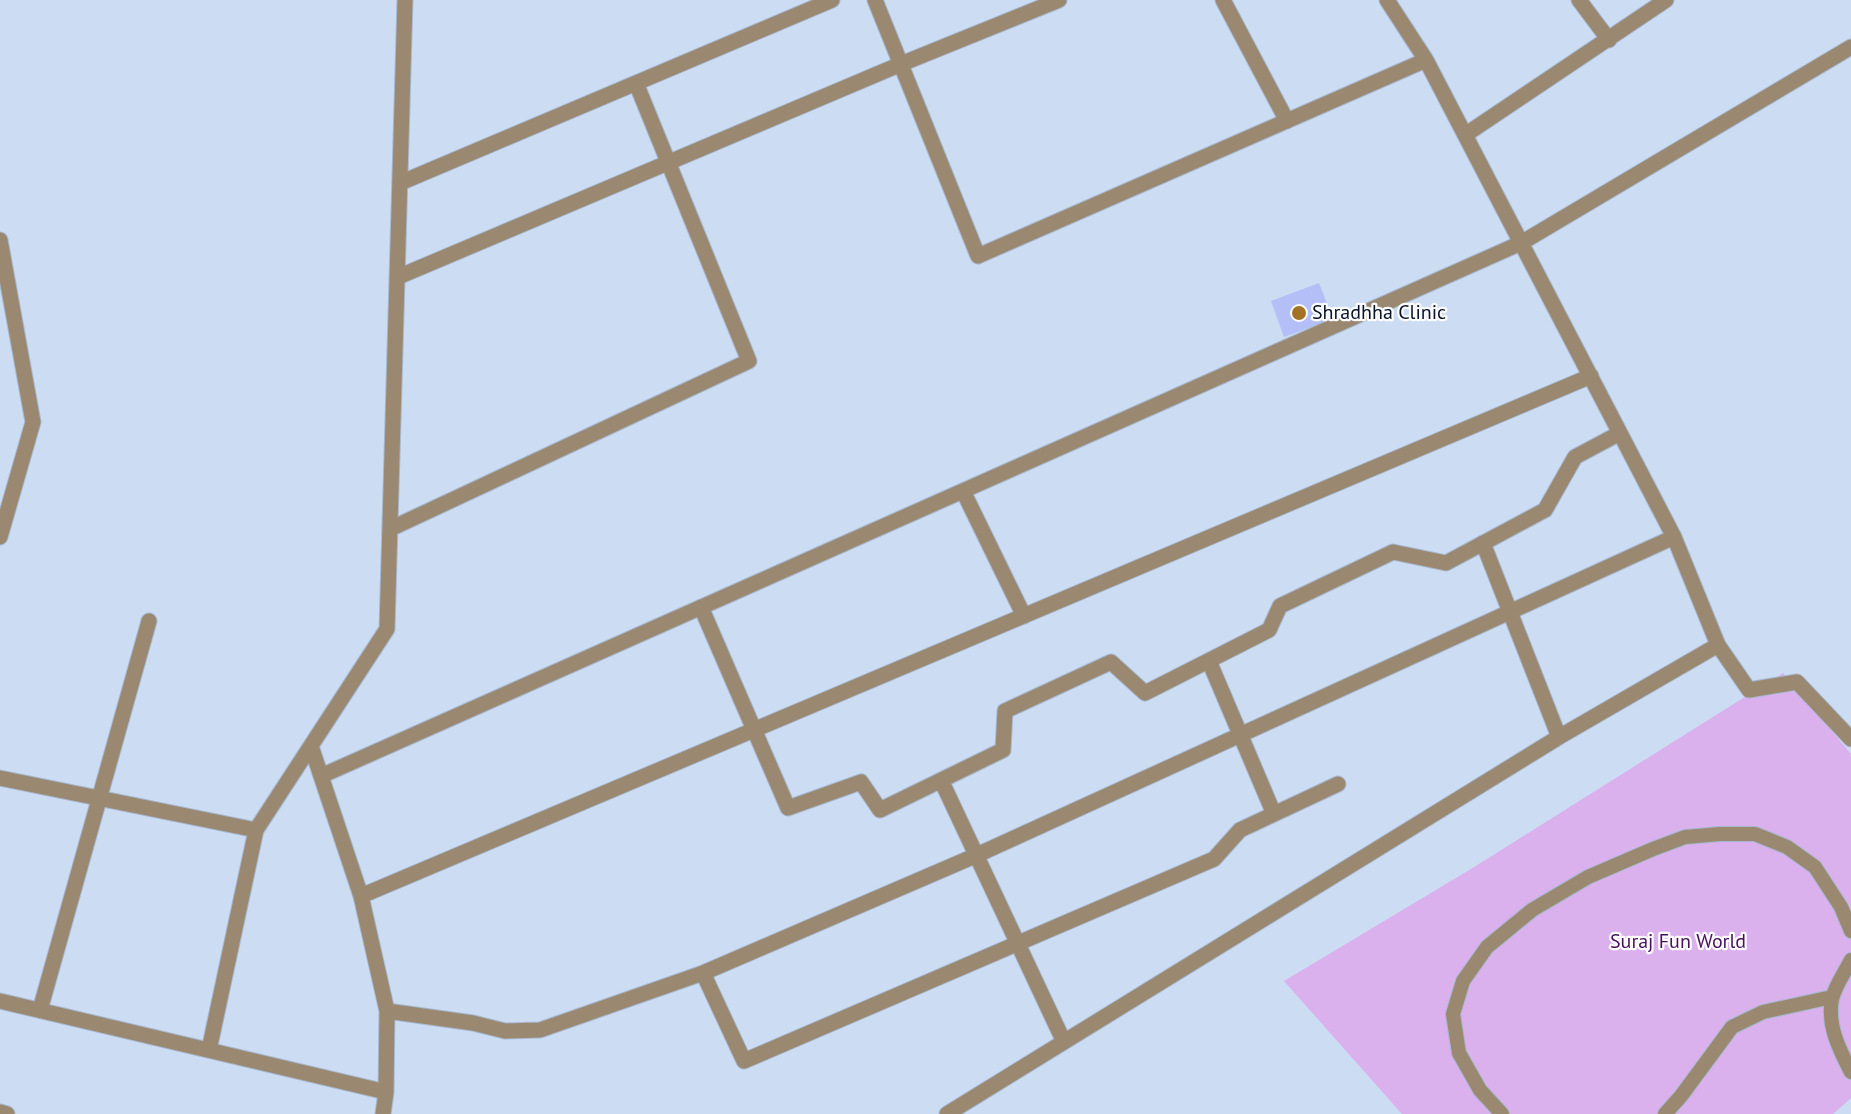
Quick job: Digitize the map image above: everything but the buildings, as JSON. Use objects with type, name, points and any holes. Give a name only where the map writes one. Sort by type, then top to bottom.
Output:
[{"type":"street","points":[[209,1050],[256,830],[387,629],[405,0]]},
{"type":"street","points":[[400,183],[832,0]]},
{"type":"street","points":[[875,0],[978,256],[1426,60]]},
{"type":"street","points":[[398,277],[901,64],[1059,0]]},
{"type":"street","points":[[1223,0],[1287,122]]},
{"type":"street","points":[[1387,0],[1426,60],[1674,537],[1718,645],[1749,690],[1797,682],[1851,739]]},
{"type":"street","points":[[1579,0],[1609,40]]},
{"type":"street","points":[[1465,135],[1666,0]]},
{"type":"street","points":[[321,776],[1521,243],[1851,47]]},
{"type":"street","points":[[390,529],[749,361],[636,83]]},
{"type":"street","points":[[0,240],[33,422],[0,537]]},
{"type":"street","points":[[361,896],[1591,376]]},
{"type":"street","points":[[701,607],[788,808],[861,782],[880,810],[1003,750],[1005,711],[1111,662],[1145,693],[1269,630],[1280,606],[1393,552],[1446,563],[1545,510],[1575,457],[1620,433]]},
{"type":"street","points":[[963,491],[1024,616]]},
{"type":"street","points":[[387,1011],[473,1023],[505,1031],[540,1030],[703,974],[976,855],[1674,537]]},
{"type":"street","points":[[1483,543],[1559,737]]},
{"type":"street","points":[[40,1010],[149,621]]},
{"type":"street","points":[[947,1114],[1559,737],[1718,645]]},
{"type":"street","points":[[1209,661],[1274,814]]},
{"type":"street","points":[[311,746],[361,896],[387,1011],[386,1092],[383,1114]]},
{"type":"street","points":[[0,778],[256,830]]},
{"type":"street","points":[[941,780],[1064,1042]]},
{"type":"street","points":[[703,974],[744,1061],[1214,859],[1240,830],[1338,784]]},
{"type":"street","points":[[0,1001],[386,1092]]},
{"type":"street","points":[[0,1112],[7,1114]]},
{"type":"lane","points":[[1502,1114],[1480,1090],[1459,1053],[1454,1014],[1463,981],[1487,947],[1532,910],[1588,877],[1685,837],[1755,834],[1787,848],[1815,867],[1841,908],[1851,931]]},
{"type":"lane","points":[[1851,960],[1832,997],[1830,1016],[1837,1045],[1851,1072]]},
{"type":"lane","points":[[1665,1114],[1732,1027],[1763,1012],[1832,997]]},
{"type":"green space","name":"Suraj Fun World","points":[[1783,673],[1851,754],[1851,1098],[1833,1114],[1402,1114],[1284,981],[1471,869]]},
{"type":"place","name":"Shradhha Clinic","points":[[1299,313]]}]
